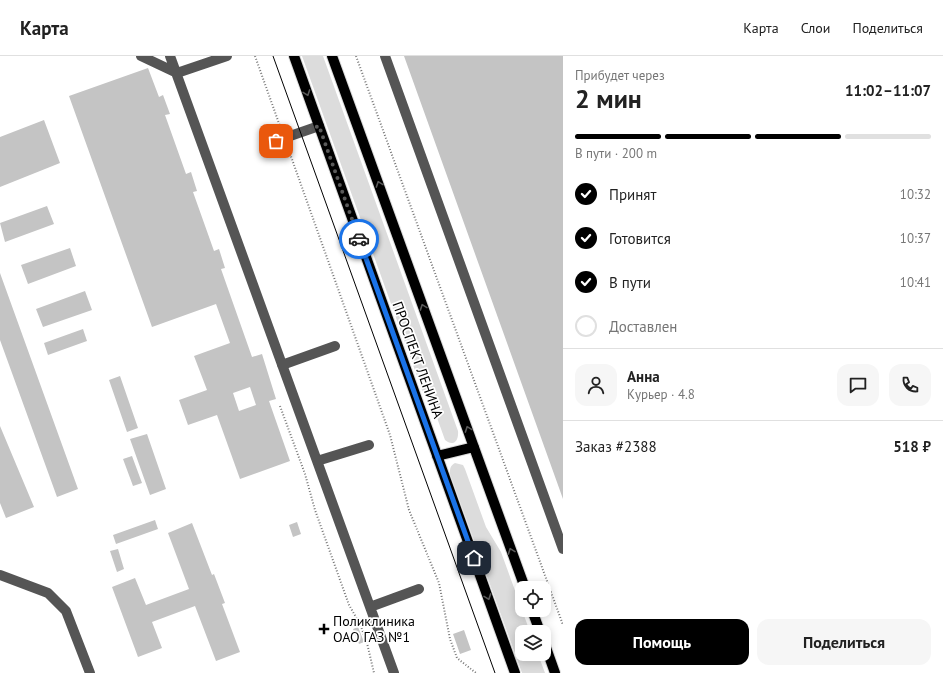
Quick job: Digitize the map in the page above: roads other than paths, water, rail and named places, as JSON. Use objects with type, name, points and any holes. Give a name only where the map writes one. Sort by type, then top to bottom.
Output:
[{"type":"main road","name":"ПРОСПЕКТ ЛЕНИНА","points":[[294,56],[515,673]]},
{"type":"main road","name":"ПРОСПЕКТ ЛЕНИНА","points":[[332,56],[522,581]]},
{"type":"main road","points":[[437,456],[474,447]]},
{"type":"main road","points":[[551,661],[555,673]]},
{"type":"lane","points":[[141,56],[177,73],[227,56]]},
{"type":"lane","points":[[170,56],[394,673]]},
{"type":"lane","points":[[385,56],[563,549]]},
{"type":"lane","points":[[267,144],[319,126]]},
{"type":"lane","points":[[282,365],[335,346]]},
{"type":"lane","points":[[317,461],[369,445]]},
{"type":"lane","points":[[0,575],[48,593],[66,611],[90,673]]},
{"type":"lane","points":[[370,607],[419,589]]},
{"type":"tram line","points":[[273,56],[495,673]]},
{"type":"place","name":"Поликлиника ОАО ГАЗ №1","points":[[324,629]]}]
